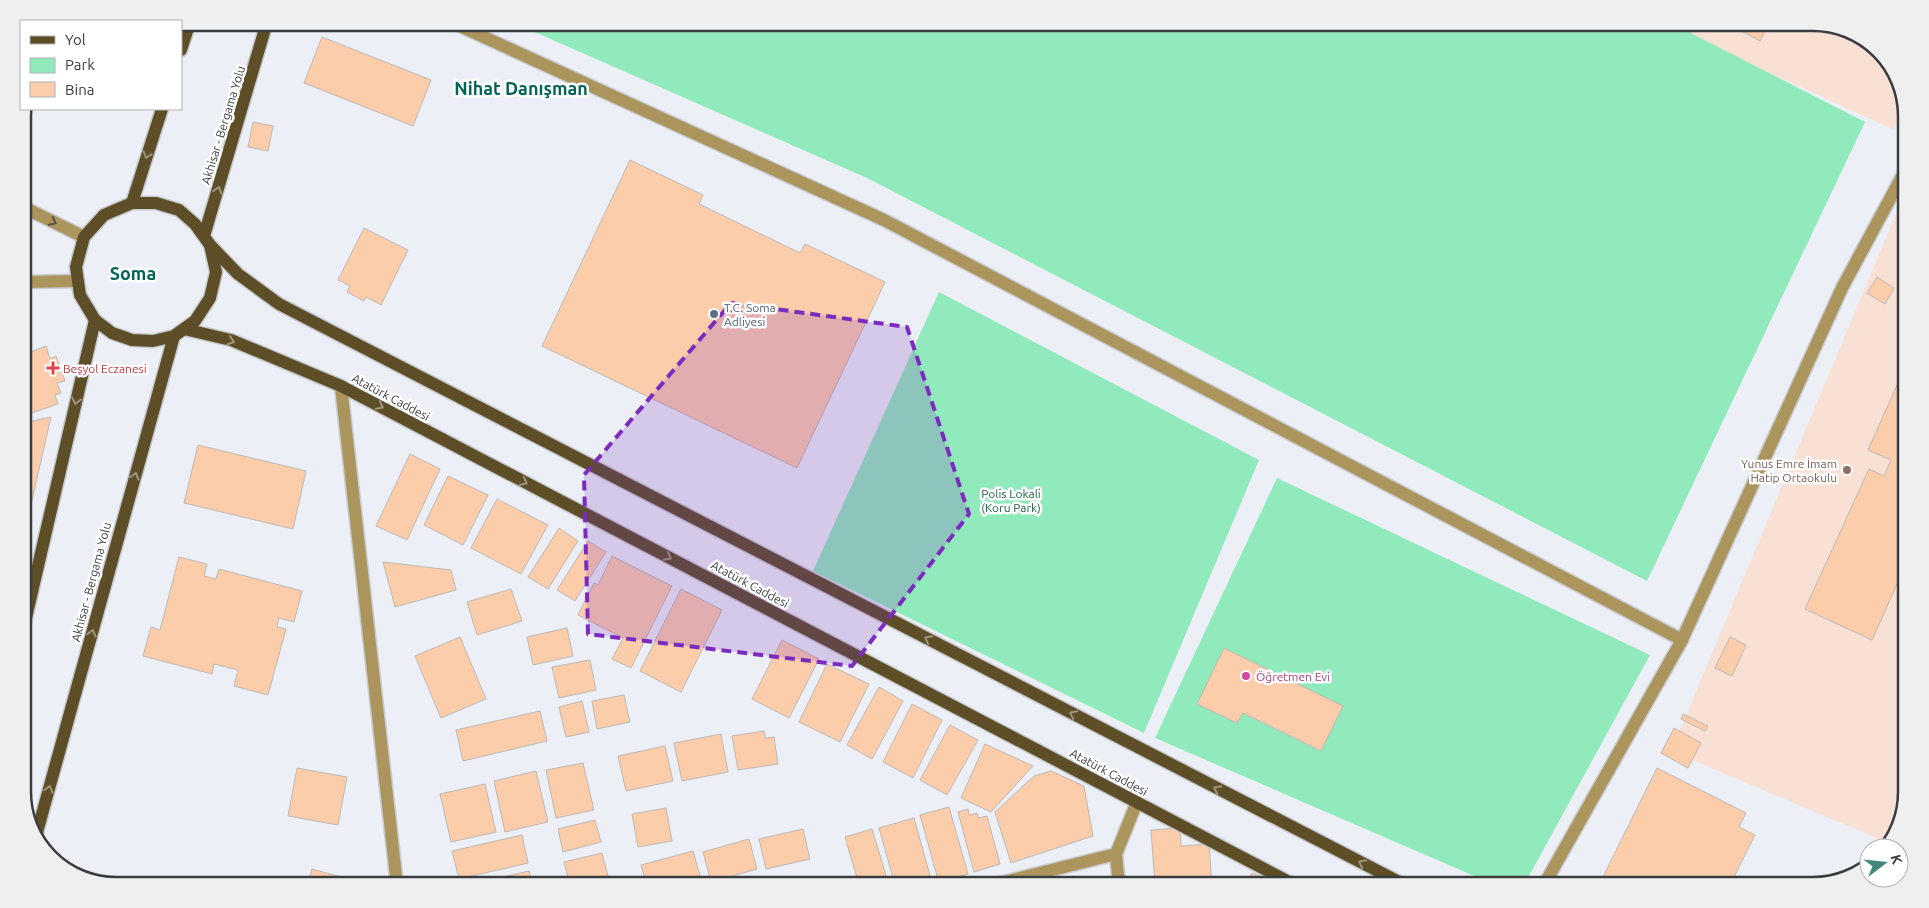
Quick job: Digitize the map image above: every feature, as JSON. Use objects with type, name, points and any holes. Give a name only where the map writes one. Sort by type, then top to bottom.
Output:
[{"type":"main road","points":[[182,47],[187,31]]},
{"type":"main road","name":"Akhisar - Bergama Yolu","points":[[207,241],[265,31]]},
{"type":"main road","points":[[132,203],[162,110]]},
{"type":"main road","name":"Akhisar - Bergama Yolu","points":[[132,203],[156,203],[179,210],[196,224],[207,241],[216,272],[210,298],[195,321],[179,332],[153,341],[132,340],[112,333],[95,320],[80,295],[76,267],[84,238],[104,215],[132,203]]},
{"type":"main road","points":[[207,241],[238,274],[280,304],[1388,877]]},
{"type":"main road","points":[[31,596],[95,320]]},
{"type":"main road","name":"Akhisar - Bergama Yolu","points":[[39,826],[179,332]]},
{"type":"main road","name":"Atatürk Caddesi","points":[[179,332],[231,340],[341,386],[1278,877]]},
{"type":"street","points":[[471,31],[884,220],[1682,640]]},
{"type":"street","points":[[1549,877],[1682,640],[1842,288],[1898,184]]},
{"type":"street","points":[[31,211],[84,238]]},
{"type":"street","points":[[31,282],[78,281]]},
{"type":"street","points":[[341,386],[396,877]]},
{"type":"street","points":[[1118,877],[1116,854],[1137,802]]},
{"type":"street","points":[[1027,877],[1116,854]]},
{"type":"highlighted area","points":[[731,303],[907,327],[969,514],[852,666],[588,634],[584,475]]},
{"type":"shaded area","points":[[1678,31],[1813,31],[1830,33],[1846,38],[1873,56],[1886,74],[1893,89],[1898,110],[1898,123],[1894,130]]},
{"type":"shaded area","name":"Yunus Emre İmam Hatip Ortaokulu","points":[[1898,209],[1898,792],[1896,809],[1891,825],[1884,838],[1876,838],[1671,751]]},
{"type":"green space","points":[[532,31],[1687,31],[1865,122],[1647,581],[867,178]]},
{"type":"green space","name":"Polis Lokali (Koru Park)","points":[[939,292],[1259,460],[1144,733],[813,571]]},
{"type":"green space","points":[[1277,478],[1650,655],[1528,877],[1476,877],[1155,738]]},
{"type":"building","points":[[1742,31],[1765,31],[1760,41]]},
{"type":"building","points":[[322,37],[431,80],[413,126],[304,83]]},
{"type":"building","points":[[253,122],[273,126],[268,151],[248,147]]},
{"type":"building","name":"T.C. Soma Adliyesi","points":[[630,160],[703,195],[699,204],[800,253],[805,244],[885,282],[797,468],[542,346]]},
{"type":"building","points":[[364,228],[408,250],[381,305],[366,297],[364,301],[347,292],[350,286],[338,280]]},
{"type":"building","points":[[1877,277],[1894,288],[1885,304],[1867,293]]},
{"type":"building","points":[[46,346],[50,359],[56,356],[65,381],[57,383],[61,393],[55,395],[58,404],[31,413],[31,352]]},
{"type":"building","points":[[1898,383],[1898,582],[1872,640],[1805,609],[1869,469],[1884,476],[1891,460],[1868,450]]},
{"type":"building","points":[[51,417],[31,505],[31,421]]},
{"type":"building","points":[[198,445],[306,471],[293,529],[184,503]]},
{"type":"building","points":[[410,454],[440,469],[407,540],[376,526]]},
{"type":"building","points":[[448,476],[488,495],[463,545],[424,525]]},
{"type":"building","points":[[497,499],[548,525],[521,574],[471,548]]},
{"type":"building","points":[[559,528],[578,541],[548,589],[528,577]]},
{"type":"building","points":[[588,541],[606,552],[575,601],[557,590]]},
{"type":"building","points":[[612,556],[672,586],[631,668],[612,659],[623,638],[578,615],[594,583],[598,585]]},
{"type":"building","points":[[179,557],[207,564],[204,576],[216,579],[219,569],[302,591],[294,622],[279,618],[277,627],[286,629],[268,695],[234,686],[238,670],[214,664],[212,674],[143,656],[151,627],[160,630]]},
{"type":"building","points":[[383,562],[451,570],[456,590],[395,607]]},
{"type":"building","points":[[511,589],[522,621],[477,635],[467,602]]},
{"type":"building","points":[[681,589],[722,610],[681,692],[640,671]]},
{"type":"building","points":[[567,628],[573,656],[533,665],[527,637]]},
{"type":"building","points":[[460,637],[486,699],[441,718],[415,656]]},
{"type":"building","points":[[1730,637],[1746,645],[1732,676],[1715,668]]},
{"type":"building","points":[[782,640],[819,659],[789,718],[752,699]]},
{"type":"building","name":"Öğretmen Evi","points":[[1224,648],[1343,706],[1321,751],[1243,713],[1237,723],[1197,704]]},
{"type":"building","points":[[590,660],[596,690],[559,698],[552,667]]},
{"type":"building","points":[[827,664],[869,684],[840,742],[799,722]]},
{"type":"building","points":[[879,687],[903,701],[872,759],[847,745]]},
{"type":"building","points":[[624,695],[630,722],[597,729],[592,701]]},
{"type":"building","points":[[582,701],[589,732],[566,737],[559,707]]},
{"type":"building","points":[[912,704],[942,720],[913,778],[883,762]]},
{"type":"building","points":[[540,711],[547,741],[463,761],[456,730]]},
{"type":"building","points":[[1683,714],[1708,726],[1705,731],[1681,719]]},
{"type":"building","points":[[950,725],[978,740],[947,795],[920,780]]},
{"type":"building","points":[[1674,728],[1701,743],[1688,768],[1661,753]]},
{"type":"building","points":[[764,731],[765,738],[774,737],[778,764],[738,770],[732,736]]},
{"type":"building","points":[[721,734],[728,772],[682,781],[674,743]]},
{"type":"building","points":[[985,744],[1033,766],[991,812],[961,798]]},
{"type":"building","points":[[665,746],[673,781],[626,791],[618,756]]},
{"type":"building","points":[[583,763],[594,810],[556,818],[546,770]]},
{"type":"building","points":[[297,768],[347,777],[338,825],[288,816]]},
{"type":"building","points":[[1657,768],[1746,813],[1739,827],[1755,835],[1734,877],[1603,877]]},
{"type":"building","points":[[536,771],[548,822],[505,832],[494,781]]},
{"type":"building","points":[[1051,771],[1084,786],[1093,836],[1011,863],[995,812],[1034,776]]},
{"type":"building","points":[[485,784],[496,832],[451,842],[440,794]]},
{"type":"building","points":[[949,807],[968,874],[958,877],[937,877],[920,815]]},
{"type":"building","points":[[666,808],[672,841],[638,847],[632,814]]},
{"type":"building","points":[[968,809],[969,815],[977,813],[978,818],[987,816],[1000,864],[974,872],[958,812]]},
{"type":"building","points":[[914,818],[930,877],[893,877],[879,828]]},
{"type":"building","points":[[595,820],[601,842],[563,852],[558,829]]},
{"type":"building","points":[[1180,828],[1181,846],[1209,844],[1211,877],[1154,877],[1151,830]]},
{"type":"building","points":[[803,829],[810,859],[766,869],[759,839]]},
{"type":"building","points":[[872,829],[887,877],[857,877],[845,837]]},
{"type":"building","points":[[522,835],[528,863],[468,877],[458,877],[452,851]]},
{"type":"building","points":[[749,839],[757,869],[729,877],[710,877],[703,852]]},
{"type":"building","points":[[693,851],[700,877],[645,877],[641,865]]},
{"type":"building","points":[[602,853],[608,877],[568,877],[564,862]]},
{"type":"building","points":[[312,869],[341,877],[310,877]]},
{"type":"building","points":[[529,871],[531,877],[503,877]]},
{"type":"building","points":[[1252,873],[1261,877],[1250,877]]},
{"type":"place","name":"T.C. Soma Adliyesi","points":[[714,314]]},
{"type":"place","name":"Beşyol Eczanesi","points":[[53,368]]},
{"type":"place","name":"Yunus Emre İmam Hatip Ortaokulu","points":[[1847,470]]},
{"type":"place","name":"Öğretmen Evi","points":[[1246,676]]},
{"type":"district","name":"Nihat Danışman","points":[[521,88]]},
{"type":"district","name":"Soma","points":[[133,273]]}]
